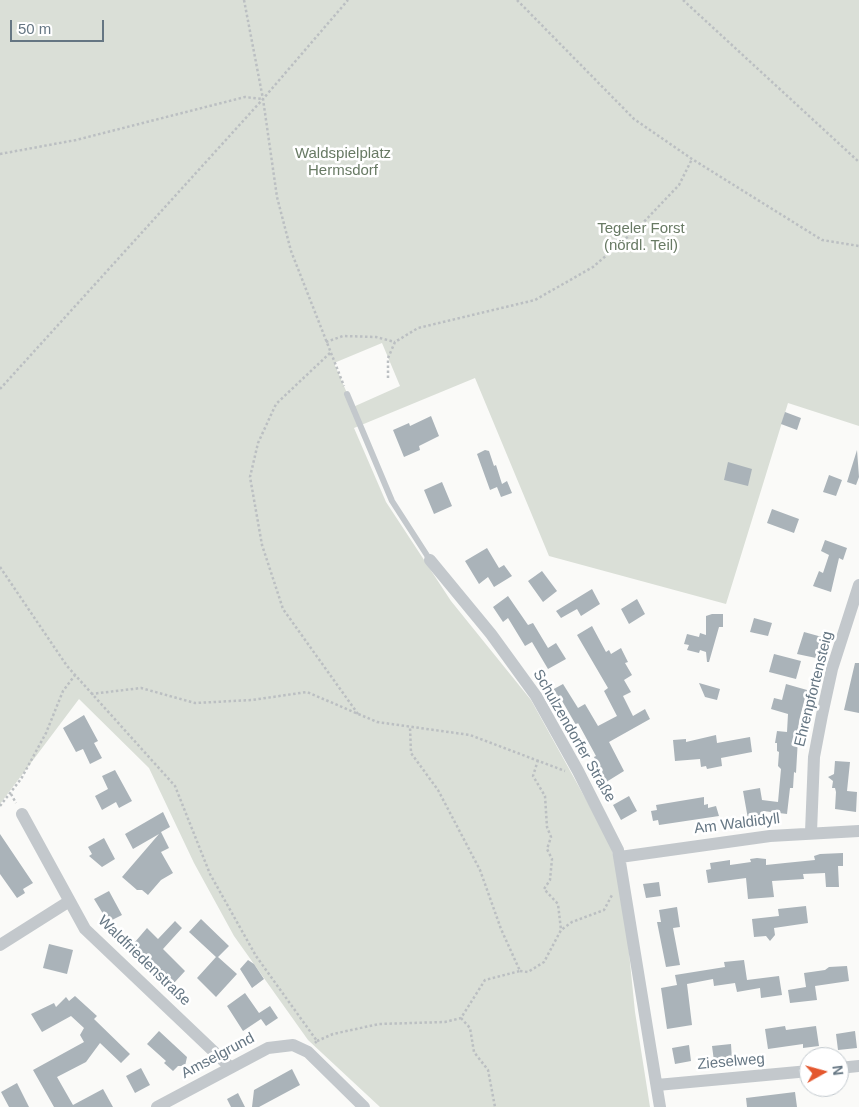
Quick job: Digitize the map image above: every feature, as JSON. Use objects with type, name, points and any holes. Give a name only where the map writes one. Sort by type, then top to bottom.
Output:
[{"type":"street","name":"Schulzendorfer Straße","points":[[430,560],[529,686],[578,771],[612,836],[620,857],[626,886],[660,1107]]},
{"type":"street","name":"Ehrenpfortensteig","points":[[811,832],[814,757],[822,715],[832,669],[859,585]]},
{"type":"street","name":"Waldfriedenstraße","points":[[22,814],[68,902],[85,929],[230,1067]]},
{"type":"street","name":"Am Waldidyll","points":[[620,857],[705,843],[811,832],[859,831]]},
{"type":"street","points":[[0,944],[68,902]]},
{"type":"street","name":"Amselgrund","points":[[157,1107],[230,1067],[275,1046],[293,1045],[308,1052],[364,1107]]},
{"type":"street","name":"Zieselweg","points":[[657,1085],[799,1072]]},
{"type":"lane","name":"Schulzendorfer Straße","points":[[347,394],[392,501],[430,560]]},
{"type":"path","points":[[244,0],[263,98],[277,197],[292,251],[330,354],[347,394]]},
{"type":"path","points":[[0,389],[263,98],[348,0]]},
{"type":"path","points":[[518,0],[634,119],[692,159],[822,240],[859,246]]},
{"type":"path","points":[[683,0],[859,162]]},
{"type":"path","points":[[0,154],[76,140],[244,96],[263,98]]},
{"type":"path","points":[[388,378],[388,358],[395,342],[418,328],[535,300],[593,267],[639,226],[678,185],[692,159]]},
{"type":"path","points":[[326,342],[343,336],[376,337],[395,342]]},
{"type":"path","points":[[330,354],[276,404],[258,443],[250,477],[262,545],[283,609],[358,715]]},
{"type":"path","points":[[0,567],[75,675],[175,786],[210,874],[256,956],[317,1040]]},
{"type":"path","points":[[0,806],[21,779],[46,732],[63,691],[75,675]]},
{"type":"path","points":[[91,694],[141,688],[195,703],[252,700],[307,692],[377,722],[470,735],[538,760],[564,772],[578,771]]},
{"type":"path","points":[[410,727],[411,753],[438,790],[480,870],[501,929],[520,971]]},
{"type":"path","points":[[538,760],[533,776],[545,796],[547,826],[550,838],[547,849],[552,859],[550,880],[544,889],[558,904],[561,930]]},
{"type":"path","points":[[308,1052],[317,1040],[333,1034],[379,1024],[444,1022],[461,1018],[485,980],[520,971],[528,972],[544,962],[561,930],[572,922],[604,910],[612,894],[626,886]]},
{"type":"path","points":[[461,1018],[470,1028],[474,1052],[488,1070],[495,1107]]},
{"type":"green space","name":"Tegeler Forst (nördl. Teil)","points":[[0,0],[859,0],[859,426],[788,403],[726,604],[549,556],[475,378],[354,428],[386,502],[451,601],[531,700],[610,843],[623,893],[635,1012],[650,1107],[380,1107],[308,1040],[234,936],[194,863],[149,768],[79,699],[0,804]],"holes":[[[382,343],[400,386],[353,407],[334,363]]]},
{"type":"building","points":[[785,412],[801,418],[797,430],[781,424]]},
{"type":"building","points":[[431,416],[439,436],[419,446],[420,450],[404,457],[393,430],[409,423],[410,426]]},
{"type":"building","points":[[485,450],[489,451],[494,466],[496,465],[502,484],[507,481],[512,493],[501,497],[497,487],[490,490],[477,454]]},
{"type":"building","points":[[857,450],[859,477],[856,485],[847,482]]},
{"type":"building","points":[[728,462],[752,469],[748,486],[724,480]]},
{"type":"building","points":[[829,475],[842,480],[836,496],[823,492]]},
{"type":"building","points":[[442,482],[452,506],[434,514],[424,490]]},
{"type":"building","points":[[772,509],[799,519],[794,533],[767,523]]},
{"type":"building","points":[[825,540],[847,548],[843,560],[839,558],[831,592],[813,586],[819,571],[823,573],[829,555],[821,551]]},
{"type":"building","points":[[487,548],[499,568],[504,565],[512,576],[494,587],[488,577],[479,584],[465,561]]},
{"type":"building","points":[[542,571],[557,591],[543,602],[528,581]]},
{"type":"building","points":[[592,589],[600,604],[581,616],[577,609],[561,618],[556,611]]},
{"type":"building","points":[[508,596],[528,625],[533,623],[548,648],[556,643],[566,659],[548,669],[532,642],[525,646],[508,618],[503,622],[493,607]]},
{"type":"building","points":[[637,599],[645,614],[629,624],[621,609]]},
{"type":"building","points":[[723,614],[723,627],[719,627],[709,662],[707,662],[706,652],[700,650],[699,653],[687,650],[689,645],[684,644],[687,634],[699,637],[700,633],[706,635],[706,616]]},
{"type":"building","points":[[754,618],[772,623],[768,636],[750,632]]},
{"type":"building","points":[[592,626],[606,652],[609,650],[611,654],[621,648],[628,662],[625,663],[632,675],[624,680],[631,692],[623,696],[633,716],[645,709],[650,719],[609,742],[624,771],[603,784],[595,769],[598,767],[594,757],[596,756],[578,723],[576,725],[561,699],[559,701],[552,690],[563,684],[578,708],[585,704],[598,726],[617,716],[604,691],[608,688],[577,635]]},
{"type":"building","points":[[804,632],[822,637],[816,658],[797,654]]},
{"type":"building","points":[[774,654],[801,661],[796,679],[769,672]]},
{"type":"building","points":[[855,663],[859,663],[859,713],[844,710]]},
{"type":"building","points":[[699,683],[720,689],[717,700],[705,697]]},
{"type":"building","points":[[786,684],[807,690],[799,721],[796,773],[794,772],[793,788],[790,788],[787,814],[763,811],[764,816],[748,819],[743,791],[760,788],[762,800],[778,802],[781,769],[778,766],[779,752],[777,751],[777,743],[775,743],[777,731],[787,732],[788,714],[771,709],[774,698],[782,700]]},
{"type":"building","points":[[84,715],[98,741],[94,743],[102,758],[90,764],[83,749],[76,752],[63,728]]},
{"type":"building","points":[[716,735],[717,743],[750,737],[752,752],[721,758],[722,766],[707,769],[706,766],[701,767],[700,759],[675,761],[673,740],[686,739],[686,742]]},
{"type":"building","points":[[835,761],[850,762],[847,791],[857,792],[856,812],[835,809],[836,792],[835,788],[832,788],[833,781],[828,777],[834,774]]},
{"type":"building","points":[[115,770],[132,801],[119,808],[116,802],[102,810],[95,796],[108,789],[102,776]]},
{"type":"building","points":[[629,796],[637,811],[621,820],[613,805]]},
{"type":"building","points":[[704,797],[704,805],[708,804],[708,808],[716,806],[719,816],[659,825],[658,820],[653,821],[651,811],[657,810],[656,805]]},
{"type":"building","points":[[163,812],[170,827],[161,832],[169,848],[161,852],[173,873],[161,880],[148,895],[142,890],[137,890],[122,877],[159,834],[133,849],[125,834]]},
{"type":"building","points":[[0,834],[33,883],[23,889],[25,893],[17,898],[0,874]]},
{"type":"building","points":[[104,838],[115,859],[102,867],[89,856],[92,854],[88,847]]},
{"type":"building","points":[[843,853],[843,866],[838,866],[839,887],[826,887],[825,873],[803,874],[804,879],[772,881],[774,897],[748,899],[746,878],[708,883],[706,870],[711,869],[710,863],[730,860],[730,865],[751,862],[750,859],[757,858],[766,859],[766,865],[815,860],[814,856],[820,854]]},
{"type":"building","points":[[659,882],[661,896],[646,898],[643,884]]},
{"type":"building","points":[[109,891],[122,915],[108,922],[94,899]]},
{"type":"building","points":[[806,906],[808,923],[774,928],[775,935],[770,941],[766,936],[754,937],[752,919],[779,916],[778,909]]},
{"type":"building","points":[[677,907],[680,927],[673,928],[680,965],[666,967],[657,922],[661,922],[659,910]]},
{"type":"building","points":[[201,919],[229,946],[218,957],[237,974],[216,997],[197,978],[216,957],[189,932]]},
{"type":"building","points":[[175,921],[182,928],[163,949],[185,971],[174,983],[135,948],[137,945],[135,942],[147,928],[158,939]]},
{"type":"building","points":[[49,944],[73,950],[67,974],[43,968]]},
{"type":"building","points":[[248,960],[254,964],[264,979],[252,988],[240,969]]},
{"type":"building","points":[[744,960],[747,980],[779,976],[782,995],[761,998],[760,988],[737,992],[735,983],[714,986],[713,979],[687,984],[692,1025],[667,1029],[661,988],[677,985],[675,975],[725,967],[724,962]]},
{"type":"building","points":[[847,966],[849,981],[815,986],[817,1000],[790,1003],[788,990],[806,987],[804,973],[825,970],[829,967]]},
{"type":"building","points":[[245,993],[259,1013],[270,1006],[278,1018],[266,1026],[261,1019],[243,1031],[227,1006]]},
{"type":"building","points":[[75,996],[97,1016],[94,1019],[130,1054],[121,1063],[100,1043],[86,1062],[57,1077],[73,1105],[103,1089],[113,1107],[54,1107],[33,1070],[84,1042],[80,1035],[84,1028],[71,1016],[42,1032],[31,1014],[54,1003],[56,1007],[66,997],[69,1001]]},
{"type":"building","points":[[785,1026],[786,1030],[816,1026],[819,1046],[803,1047],[803,1044],[768,1049],[765,1029]]},
{"type":"building","points":[[159,1031],[187,1057],[185,1066],[178,1066],[173,1071],[164,1063],[166,1061],[147,1044]]},
{"type":"building","points":[[855,1031],[857,1048],[838,1047],[836,1034]]},
{"type":"building","points":[[731,1044],[732,1060],[714,1061],[712,1046]]},
{"type":"building","points":[[689,1045],[691,1061],[675,1064],[672,1048]]},
{"type":"building","points":[[141,1068],[150,1085],[135,1093],[126,1076]]},
{"type":"building","points":[[292,1069],[300,1085],[259,1107],[252,1107],[254,1090]]},
{"type":"building","points":[[17,1083],[29,1107],[9,1107],[1,1092]]},
{"type":"building","points":[[795,1092],[797,1107],[747,1107],[746,1098]]},
{"type":"building","points":[[238,1093],[245,1107],[231,1107],[227,1099]]},
{"type":"park label","name":"Waldspielplatz Hermsdorf","points":[[343,162]]}]
